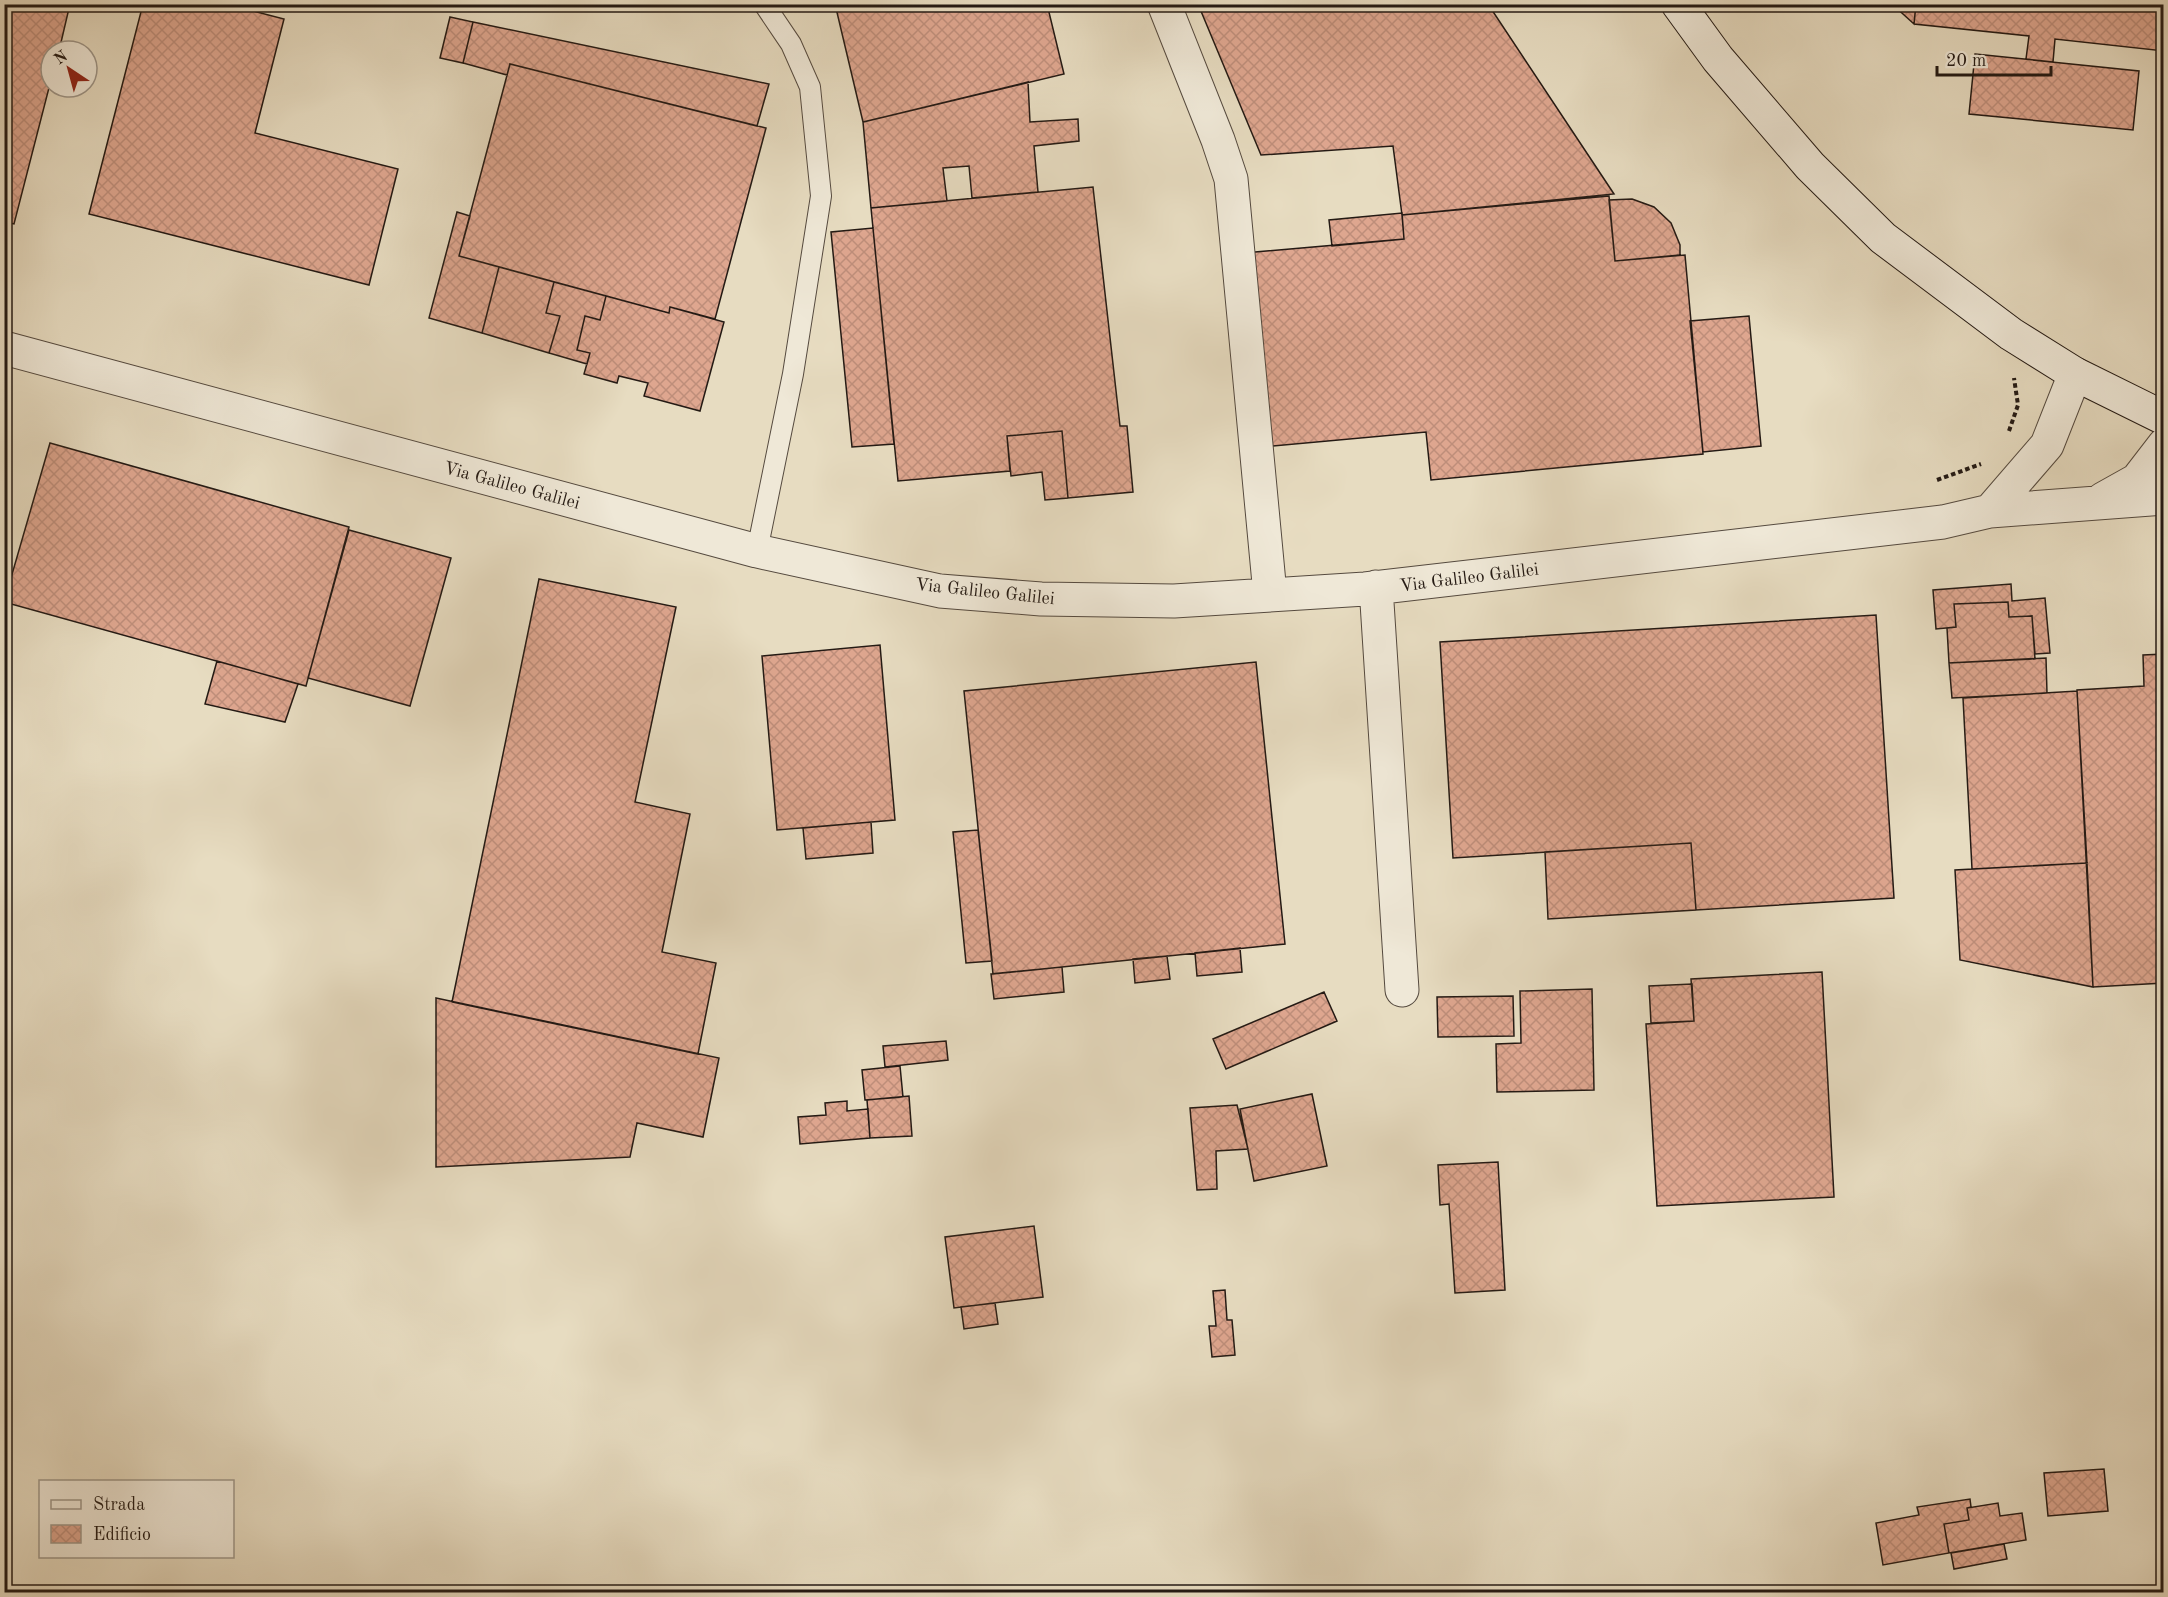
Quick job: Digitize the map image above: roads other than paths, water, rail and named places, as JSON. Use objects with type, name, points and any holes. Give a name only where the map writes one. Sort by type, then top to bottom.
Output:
[{"type":"street","points":[[1164,4],[1218,140],[1231,179],[1270,594]]},
{"type":"street","points":[[1678,4],[1718,59],[1810,166],[1883,238],[2011,334],[2074,374],[2163,418]]},
{"type":"street","name":"Via Galileo Galilei","points":[[4,348],[757,551],[940,591],[1041,599],[1174,601],[1376,587],[1943,522],[1990,511],[2163,498]]},
{"type":"street","points":[[1990,511],[2047,445],[2074,374]]},
{"type":"street","points":[[2096,503],[2137,480],[2163,445]]},
{"type":"street","points":[[1376,587],[1402,990]]},
{"type":"lane","points":[[757,551],[793,374],[821,196],[810,87],[791,44],[764,4]]}]
